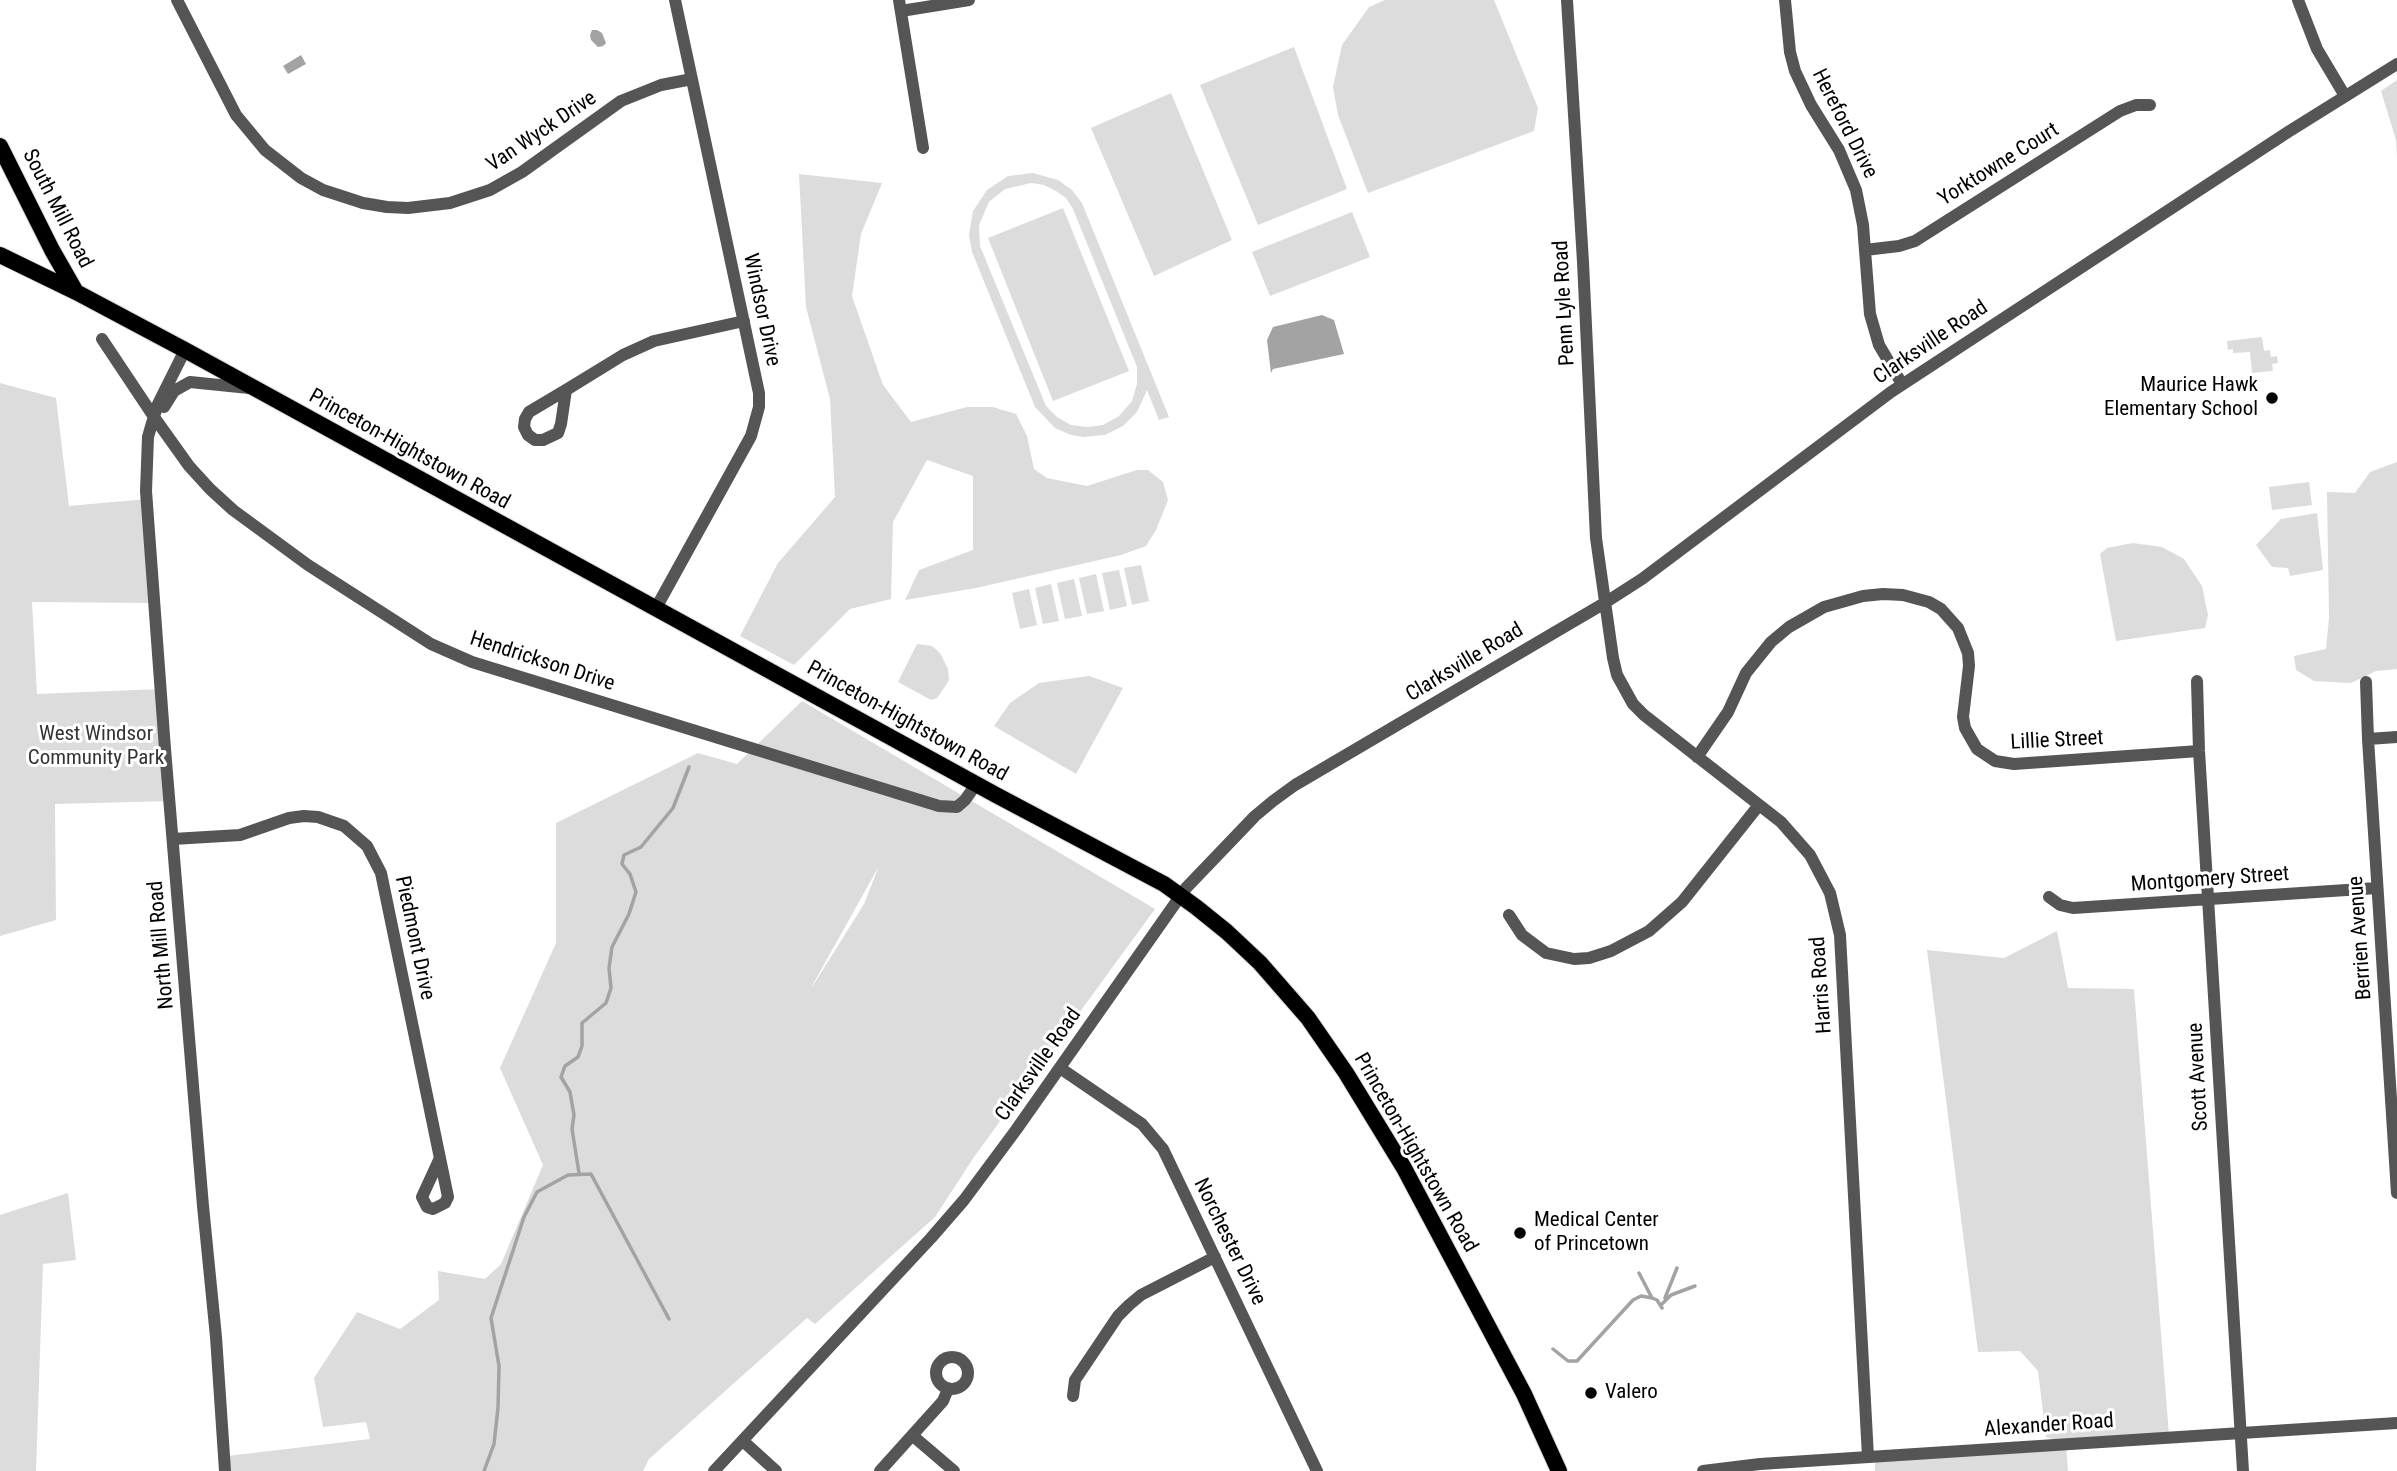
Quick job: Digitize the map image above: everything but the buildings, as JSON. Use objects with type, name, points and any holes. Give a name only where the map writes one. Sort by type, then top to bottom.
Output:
[{"type":"main road","name":"South Mill Road","points":[[0,146],[76,292]]},
{"type":"main road","name":"Princeton-Hightstown Road","points":[[0,255],[185,350],[1180,895],[1227,932],[1260,963],[1308,1018],[1346,1073],[1404,1168],[1524,1394],[1559,1471]]},
{"type":"street","name":"Van Wyck Drive","points":[[177,0],[236,114],[265,150],[301,178],[323,190],[346,199],[387,207],[429,207],[490,190],[522,172],[621,102],[660,85],[692,79]]},
{"type":"street","name":"Windsor Drive","points":[[656,608],[751,436],[756,422],[759,393],[675,0]]},
{"type":"street","points":[[923,148],[900,6],[969,0]]},
{"type":"street","name":"Penn Lyle Road","points":[[1567,0],[1583,262],[1595,538],[1604,604]]},
{"type":"street","name":"Hereford Drive","points":[[1785,0],[1790,52],[1795,71],[1807,98],[1848,168],[1861,209],[1870,314],[1879,345],[1902,384]]},
{"type":"street","points":[[2298,0],[2317,49],[2345,96]]},
{"type":"street","name":"Clarksville Road","points":[[715,1471],[964,1200],[1180,895],[1255,816],[1295,785],[1604,604],[1684,549],[1902,384],[2397,64]]},
{"type":"street","name":"Yorktowne Court","points":[[1865,250],[1899,246],[1914,241],[2120,111],[2136,105],[2150,105]]},
{"type":"street","points":[[566,390],[636,348],[654,341],[744,321]]},
{"type":"street","points":[[102,339],[154,417]]},
{"type":"street","name":"North Mill Road","points":[[185,350],[158,404],[148,438],[146,491],[225,1471]]},
{"type":"street","name":"North Mill Road","points":[[154,417],[161,412],[174,391],[190,382],[254,389]]},
{"type":"street","name":"Hendrickson Drive","points":[[154,417],[189,466],[233,510],[309,565],[445,650],[472,662],[939,806],[957,807],[976,783]]},
{"type":"street","name":"Lillie Street","points":[[1697,757],[1728,712],[1746,673],[1771,642],[1789,627],[1824,607],[1843,600],[1883,594],[1917,597],[1929,602],[1941,609],[1958,628],[1968,653],[1969,666],[1963,717],[1965,728],[1977,749],[1995,761],[2014,764],[2199,751]]},
{"type":"street","name":"Harris Road","points":[[1604,604],[1613,658],[1625,691],[1644,715],[1781,822],[1810,855],[1830,893],[1840,935],[1868,1457]]},
{"type":"street","name":"Scott Avenue","points":[[2197,681],[2243,1471]]},
{"type":"street","name":"Berrien Avenue","points":[[2366,682],[2397,1192]]},
{"type":"street","points":[[2368,739],[2397,737]]},
{"type":"street","points":[[1510,915],[1522,935],[1546,953],[1574,959],[1611,951],[1649,930],[1682,902],[1759,805]]},
{"type":"street","name":"Piedmont Drive","points":[[173,839],[240,835],[289,818],[304,816],[318,817],[344,826],[367,846],[381,873],[439,1160]]},
{"type":"street","name":"Montgomery Street","points":[[2049,897],[2060,905],[2073,908],[2377,888]]},
{"type":"street","name":"Norchester Drive","points":[[1060,1068],[1130,1115],[1154,1136],[1163,1149],[1317,1471]]},
{"type":"street","points":[[1073,1396],[1075,1380],[1118,1316],[1129,1305],[1141,1295],[1215,1257]]},
{"type":"street","points":[[880,1471],[943,1401],[948,1390]]},
{"type":"street","name":"Alexander Road","points":[[1703,1471],[1760,1464],[2397,1423]]},
{"type":"street","points":[[913,1436],[954,1471]]},
{"type":"street","points":[[743,1441],[776,1471]]},
{"type":"green space","points":[[1385,0],[1494,0],[1538,108],[1534,131],[1368,193],[1338,115],[1333,87],[1342,45],[1369,7]]},
{"type":"green space","points":[[1294,47],[1347,189],[1258,225],[1200,85]]},
{"type":"green space","points":[[2397,80],[2397,157],[2396,140],[2381,91]]},
{"type":"green space","points":[[1171,93],[1232,240],[1154,276],[1091,128]]},
{"type":"green space","points":[[1033,173],[1058,180],[1072,190],[1082,203],[1169,417],[1159,420],[1147,390],[1137,412],[1123,426],[1105,435],[1084,437],[1055,428],[1035,407],[972,252],[969,235],[973,211],[987,190],[1008,176]],"holes":[[[1031,183],[1044,185],[1066,198],[1073,209],[1137,367],[1137,384],[1132,401],[1119,416],[1103,425],[1071,425],[1057,417],[1046,406],[980,246],[979,225],[989,202],[1005,189]]]},
{"type":"green space","points":[[799,174],[882,183],[861,234],[852,296],[883,385],[911,422],[967,407],[993,407],[1016,414],[1027,436],[1034,469],[1047,478],[1087,486],[1137,470],[1148,470],[1163,482],[1168,500],[1156,530],[1146,546],[1121,555],[976,588],[905,600],[919,570],[973,550],[973,476],[927,460],[893,522],[891,599],[850,609],[794,665],[740,636],[778,563],[835,497],[830,399],[806,307]]},
{"type":"green space","points":[[1063,208],[1129,371],[1053,401],[988,238]]},
{"type":"green space","points":[[1352,212],[1370,257],[1270,296],[1252,252]]},
{"type":"green space","points":[[2262,337],[2264,351],[2270,350],[2271,357],[2277,356],[2278,363],[2272,364],[2273,371],[2252,373],[2250,352],[2233,353],[2233,349],[2228,350],[2227,341]]},
{"type":"green space","name":"West Windsor Community Park","points":[[0,383],[56,398],[69,506],[147,499],[154,603],[32,602],[37,694],[161,689],[173,801],[55,804],[56,920],[0,936]]},
{"type":"green space","points":[[2397,462],[2397,669],[2376,671],[2351,683],[2314,681],[2296,670],[2294,656],[2326,649],[2329,618],[2327,492],[2355,493],[2370,472]]},
{"type":"green space","points":[[2309,482],[2312,505],[2272,510],[2269,487]]},
{"type":"green space","points":[[2317,513],[2323,570],[2290,576],[2288,568],[2272,567],[2256,545],[2281,519]]},
{"type":"green space","points":[[2133,543],[2162,547],[2184,559],[2202,586],[2208,615],[2205,628],[2116,641],[2100,554],[2107,548]]},
{"type":"green space","points":[[1141,565],[1149,601],[1132,605],[1124,568]]},
{"type":"green space","points":[[1119,570],[1127,606],[1110,610],[1102,573]]},
{"type":"green space","points":[[1096,574],[1104,611],[1087,614],[1079,578]]},
{"type":"green space","points":[[1074,579],[1082,616],[1065,619],[1057,583]]},
{"type":"green space","points":[[1051,584],[1059,621],[1043,624],[1035,588]]},
{"type":"green space","points":[[1029,589],[1037,625],[1020,629],[1012,593]]},
{"type":"green space","points":[[917,644],[932,646],[940,653],[948,669],[949,680],[937,698],[931,700],[898,682]]},
{"type":"green space","points":[[1089,676],[1123,688],[1076,774],[994,726],[1010,703],[1039,683]]},
{"type":"green space","points":[[802,701],[1155,909],[974,1157],[935,1217],[815,1324],[807,1318],[649,1459],[643,1471],[229,1471],[228,1456],[370,1439],[366,1422],[323,1427],[314,1378],[357,1312],[400,1329],[439,1300],[438,1271],[485,1279],[501,1264],[543,1165],[500,1068],[556,943],[556,823],[698,753],[737,764]],"holes":[[[879,866],[864,904],[812,987]]]},
{"type":"green space","points":[[2057,931],[2068,988],[2134,989],[2169,1435],[2062,1442],[2046,1437],[2038,1371],[2020,1351],[1978,1352],[1927,950],[2004,958]]},
{"type":"green space","points":[[68,1193],[76,1260],[43,1264],[36,1471],[0,1471],[0,1215]]},
{"type":"green space","points":[[2066,1444],[2068,1471],[1875,1471],[1875,1457]]},
{"type":"shaded area","points":[[592,30],[602,33],[606,43],[603,46],[598,47],[591,40]]},
{"type":"shaded area","points":[[301,55],[306,64],[288,74],[283,66]]},
{"type":"shaded area","points":[[1322,315],[1334,320],[1344,354],[1273,369],[1271,373],[1267,340],[1273,327]]},
{"type":"waterway","points":[[579,1173],[570,1092],[561,1077],[565,1066],[578,1057],[582,1046],[582,1023],[606,1003],[611,988],[609,968],[612,947],[629,914],[636,892],[630,874],[622,864],[624,855],[641,847],[673,808],[689,767]]},
{"type":"waterway","points":[[484,1471],[494,1444],[498,1408],[499,1366],[491,1318],[524,1217],[537,1192],[568,1175],[591,1174],[669,1319]]},
{"type":"waterway","points":[[1665,1298],[1677,1268]]},
{"type":"waterway","points":[[1639,1273],[1652,1298],[1657,1300],[1662,1308]]},
{"type":"waterway","points":[[1661,1305],[1671,1295],[1695,1286]]},
{"type":"waterway","points":[[1553,1349],[1568,1361],[1577,1361],[1633,1300],[1641,1296],[1652,1298]]},
{"type":"place","name":"Maurice Hawk Elementary School","points":[[2272,398]]},
{"type":"place","name":"Medical Center of Princetown","points":[[1520,1233]]},
{"type":"place","name":"Valero","points":[[1591,1393]]}]
